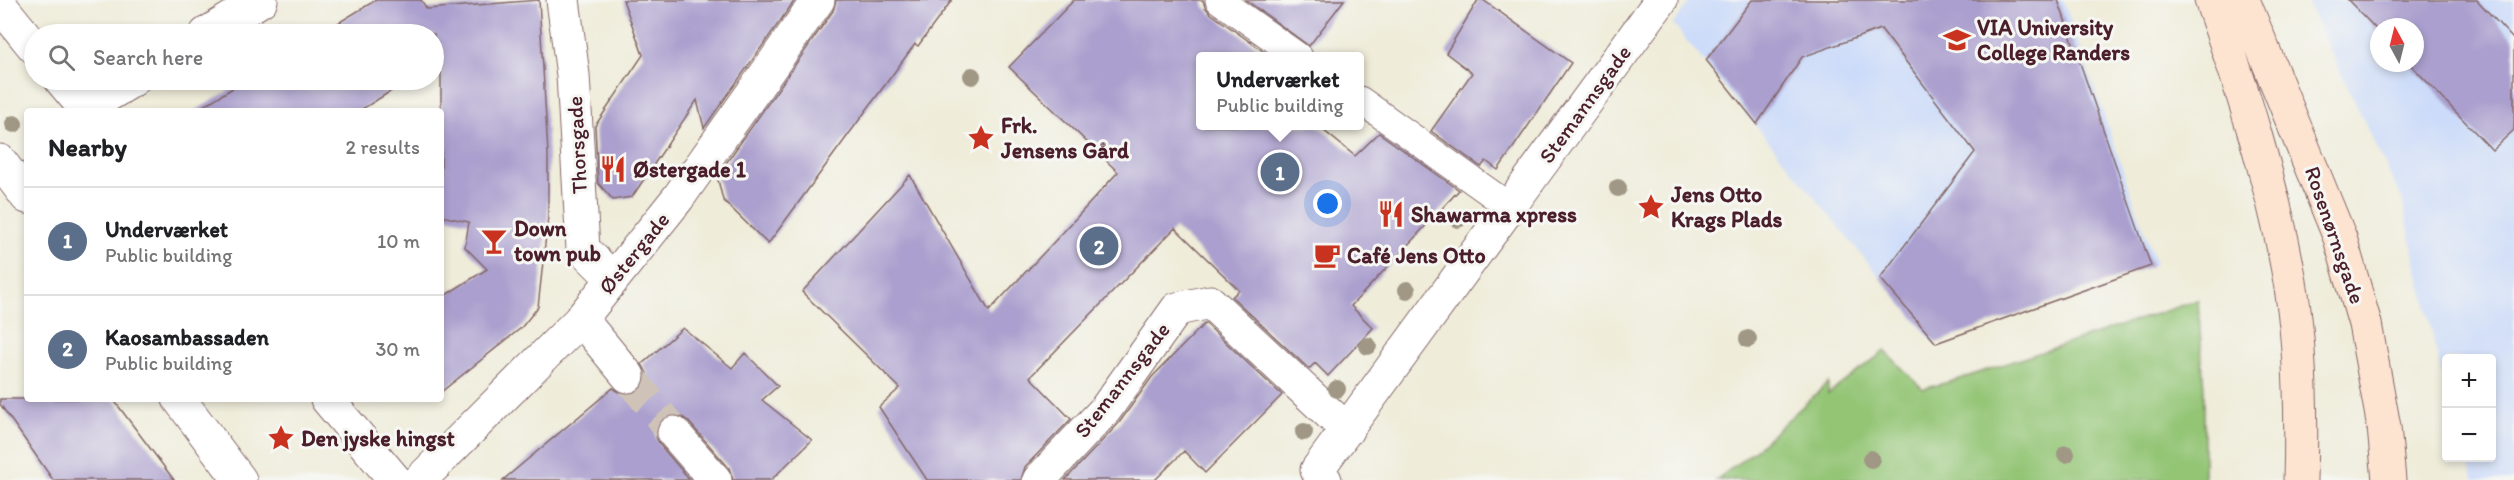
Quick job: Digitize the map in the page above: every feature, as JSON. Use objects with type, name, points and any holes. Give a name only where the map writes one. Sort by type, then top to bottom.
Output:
[{"type":"main road","name":"Rosenørnsgade","points":[[2211,0],[2265,170],[2289,277],[2298,363],[2300,480]]},
{"type":"main road","name":"Rosenørnsgade","points":[[2243,0],[2340,238],[2366,324],[2385,427],[2389,480]]},
{"type":"street","points":[[222,24],[261,0]]},
{"type":"street","name":"Thorsgade","points":[[563,0],[573,75],[584,249],[613,279]]},
{"type":"street","name":"Østergade","points":[[420,480],[582,319],[678,198],[818,0]]},
{"type":"street","name":"Stemannsgade","points":[[1325,480],[1317,471],[1661,0]]},
{"type":"street","points":[[0,5],[24,35]]},
{"type":"street","points":[[69,90],[84,108]]},
{"type":"street","points":[[89,108],[117,90]]},
{"type":"street","points":[[0,161],[24,193]]},
{"type":"street","name":"Stemannsgade","points":[[1039,480],[1105,410],[1177,309],[1210,303],[1347,430]]},
{"type":"street","points":[[582,319],[628,375]]},
{"type":"street","points":[[181,402],[240,480]]},
{"type":"street","points":[[330,402],[395,480]]},
{"type":"street","points":[[674,433],[715,480]]},
{"type":"lane","points":[[1220,0],[1292,52]]},
{"type":"lane","points":[[1364,104],[1510,207]]},
{"type":"shaded area","points":[[1691,0],[2063,0],[2156,264],[1933,342],[1673,24]]},
{"type":"shaded area","points":[[2306,0],[2514,0],[2514,480],[2474,480],[2467,462],[2496,462],[2496,354],[2442,354],[2442,376],[2402,200]]},
{"type":"green space","points":[[2198,300],[2204,390],[2204,480],[1716,480],[1754,451],[1828,383],[1828,394],[1885,351],[1923,389],[1960,379]]},
{"type":"building","points":[[376,0],[421,0],[427,9],[539,0],[548,154],[548,217],[538,307],[521,328],[444,390],[444,296],[487,269],[465,247],[469,222],[444,217],[444,108],[441,108],[441,90],[444,90],[444,24],[336,24]]},
{"type":"building","points":[[623,0],[795,0],[704,128],[697,100],[632,197],[613,200],[598,183],[595,126],[643,55]]},
{"type":"building","points":[[836,0],[952,0],[918,46],[915,44],[768,244],[723,200],[717,176],[833,11]]},
{"type":"building","points":[[1074,0],[1203,0],[1210,13],[1264,52],[1196,52],[1196,130],[1323,130],[1355,156],[1379,133],[1459,190],[1351,306],[1373,328],[1328,376],[1315,363],[1309,369],[1232,297],[1239,290],[1175,228],[1030,377],[1071,419],[1025,467],[1021,480],[927,480],[879,407],[900,388],[802,292],[910,175],[989,311],[1067,228],[1118,172],[1009,67]]},
{"type":"building","points":[[1246,0],[1344,0],[1309,46]]},
{"type":"building","points":[[1478,0],[1483,0],[1571,63],[1498,170],[1486,161],[1481,167],[1431,131],[1472,73],[1446,53]]},
{"type":"building","points":[[1752,0],[2058,0],[2151,266],[1936,343],[1880,278],[1975,152],[1881,29],[1802,57],[1757,124],[1706,60]]},
{"type":"building","points":[[2348,0],[2477,0],[2514,40],[2514,130],[2492,150],[2418,72],[2424,72],[2424,18],[2370,18],[2370,23]]},
{"type":"building","points":[[230,90],[393,90],[364,108],[200,108]]},
{"type":"building","points":[[1205,323],[1282,395],[1205,473],[1184,451],[1155,480],[1065,480],[1119,423],[1152,377]]},
{"type":"building","points":[[683,328],[732,368],[745,353],[778,386],[762,400],[812,440],[771,480],[733,480],[729,468],[688,421],[681,416],[671,415],[661,419],[656,428],[656,437],[660,445],[690,480],[503,480],[613,388],[631,395],[640,390],[645,383],[647,373],[642,364]]},
{"type":"building","points":[[0,399],[24,399],[24,402],[115,402],[174,480],[53,480],[0,404]]},
{"type":"tunnel","points":[[628,376],[674,433]]},
{"type":"place","name":"VIA University College Randers","points":[[1957,40]]},
{"type":"place","name":"Frk. Jensens Gård","points":[[981,138]]},
{"type":"place","name":"Østergade 1","points":[[613,169]]},
{"type":"place","name":"Underværket","points":[[1280,172]]},
{"type":"place","name":"Jens Otto Krags Plads","points":[[1651,207]]},
{"type":"place","name":"Shawarma xpress","points":[[1391,214]]},
{"type":"place","name":"Down town pub","points":[[494,241]]},
{"type":"place","name":"Kaosambassaden","points":[[1099,246]]},
{"type":"place","name":"Café Jens Otto","points":[[1327,255]]},
{"type":"place","name":"Den jyske hingst","points":[[281,438]]}]
